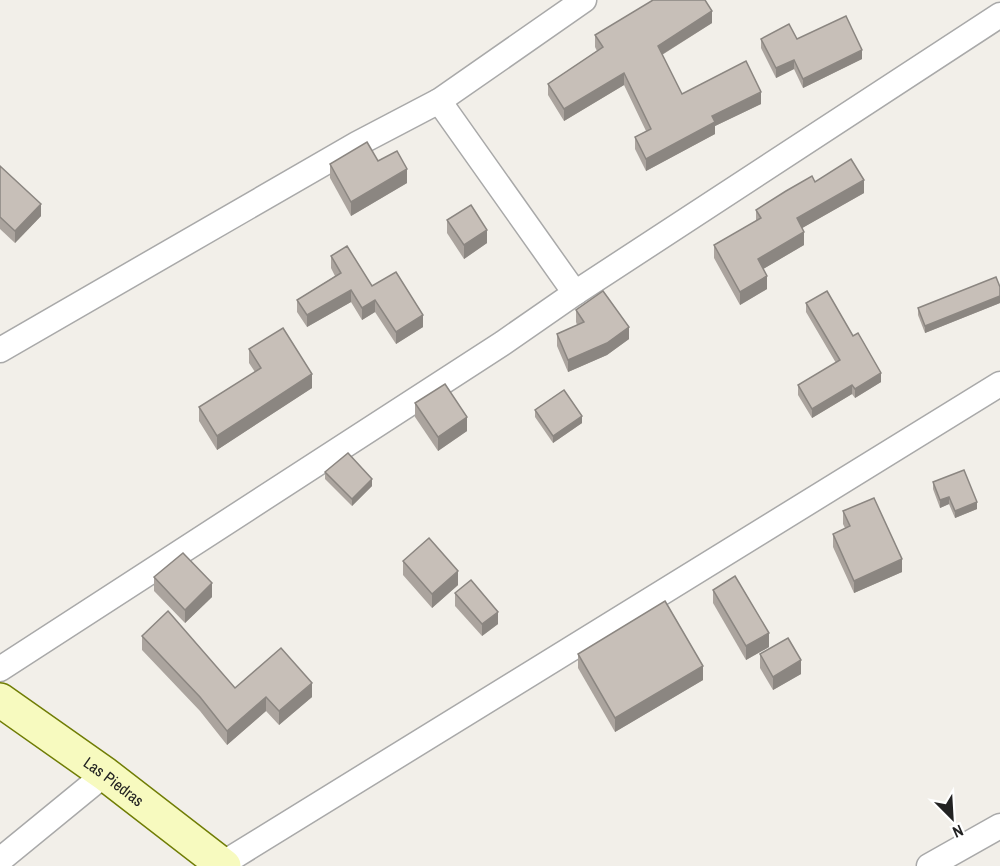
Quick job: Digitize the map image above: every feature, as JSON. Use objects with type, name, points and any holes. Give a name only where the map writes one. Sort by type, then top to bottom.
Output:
[{"type":"street","points":[[0,350],[357,144],[439,100],[584,0]]},
{"type":"street","points":[[0,669],[493,350],[575,293],[1000,15]]},
{"type":"street","points":[[439,100],[575,293]]},
{"type":"street","points":[[223,865],[1000,384]]},
{"type":"street","name":"Las Piedras","points":[[0,700],[105,774],[223,865]]},
{"type":"street","points":[[0,860],[105,774]]},
{"type":"street","points":[[929,866],[1000,826]]},
{"type":"building","points":[[653,0],[705,0],[712,11],[658,46],[682,94],[746,61],[761,92],[712,116],[715,122],[646,159],[635,137],[651,129],[624,73],[564,109],[548,84],[603,47],[595,35]]},
{"type":"building","points":[[846,16],[862,50],[803,79],[794,60],[776,68],[761,39],[789,24],[797,39]]},
{"type":"building","points":[[367,142],[378,161],[397,151],[407,169],[351,202],[330,164]]},
{"type":"building","points":[[851,159],[864,180],[797,218],[804,232],[758,259],[767,276],[740,292],[714,245],[761,218],[756,210],[786,191],[812,176],[815,182]]},
{"type":"building","points":[[0,166],[41,204],[15,231],[0,217]]},
{"type":"building","points":[[471,205],[487,230],[464,245],[447,220]]},
{"type":"building","points":[[347,246],[372,286],[396,272],[423,315],[396,332],[375,300],[362,308],[351,290],[307,315],[297,300],[341,273],[331,256]]},
{"type":"building","points":[[996,277],[1000,287],[1000,296],[925,326],[918,308]]},
{"type":"building","points":[[603,291],[629,327],[607,343],[568,360],[557,334],[584,322],[576,310]]},
{"type":"building","points":[[827,291],[853,336],[858,333],[881,373],[855,389],[852,385],[812,409],[798,385],[840,360],[806,303]]},
{"type":"building","points":[[283,328],[312,374],[217,436],[199,407],[261,368],[249,349]]},
{"type":"building","points":[[445,384],[467,417],[438,437],[415,403]]},
{"type":"building","points":[[564,390],[582,416],[553,436],[535,410]]},
{"type":"building","points":[[348,453],[372,479],[352,499],[325,472]]},
{"type":"building","points":[[964,470],[977,502],[955,511],[949,497],[940,500],[933,482]]},
{"type":"building","points":[[874,498],[902,559],[854,581],[833,534],[850,526],[843,511]]},
{"type":"building","points":[[429,538],[458,571],[432,594],[403,561]]},
{"type":"building","points":[[183,553],[212,583],[185,610],[154,577]]},
{"type":"building","points":[[735,576],[769,633],[746,646],[713,590]]},
{"type":"building","points":[[471,580],[498,612],[482,624],[455,593]]},
{"type":"building","points":[[665,601],[703,666],[615,718],[578,654]]},
{"type":"building","points":[[168,611],[235,688],[281,648],[312,683],[279,711],[266,697],[227,731],[200,697],[142,636]]},
{"type":"building","points":[[788,638],[801,660],[773,677],[760,654]]}]
